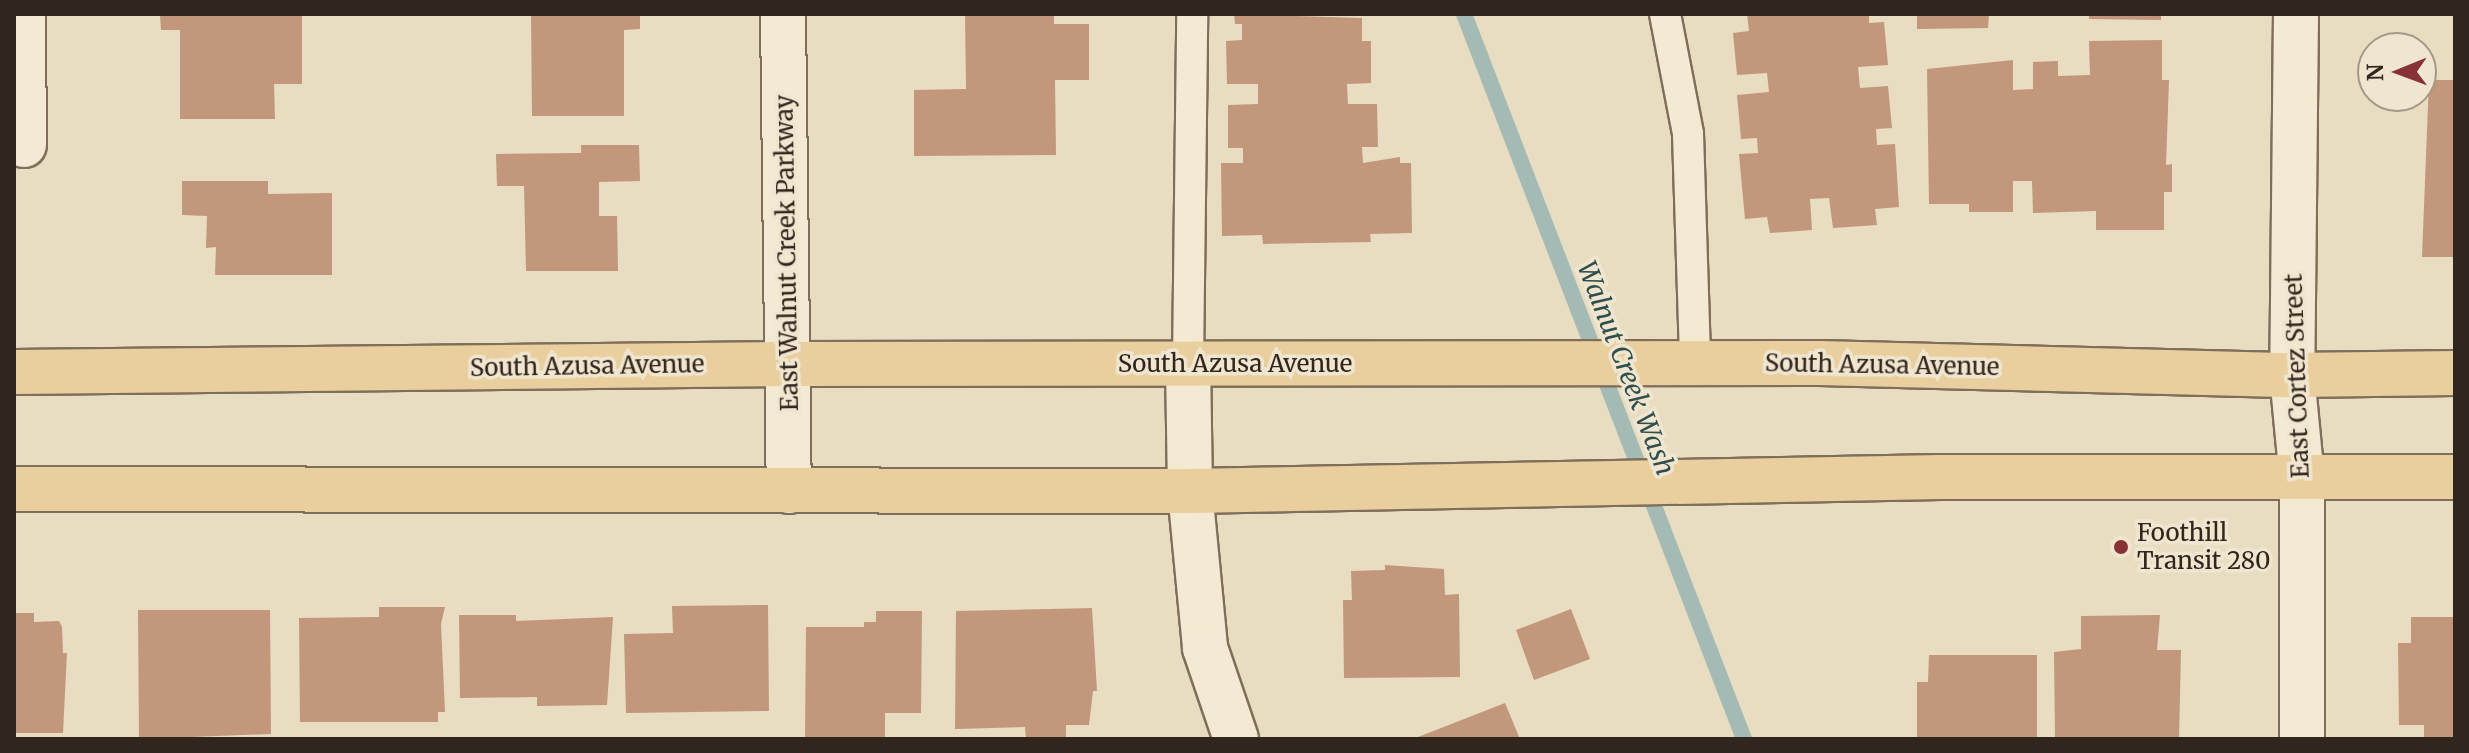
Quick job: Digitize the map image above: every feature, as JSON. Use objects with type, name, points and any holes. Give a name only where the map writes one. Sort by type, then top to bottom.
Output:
[{"type":"main road","name":"South Azusa Avenue","points":[[14,372],[1188,363],[1534,367],[1682,364],[2292,375],[2455,373]]},
{"type":"main road","points":[[14,489],[1190,491],[1578,482],[2455,477]]},
{"type":"street","points":[[23,14],[24,145]]},
{"type":"street","name":"East Walnut Creek Parkway","points":[[783,14],[789,491]]},
{"type":"street","name":"East Cortez Street","points":[[2296,14],[2292,375],[2302,478],[2302,739]]},
{"type":"street","points":[[1188,363],[1190,491],[1205,648],[1236,739]]},
{"type":"lane","points":[[1188,363],[1192,14]]},
{"type":"lane","points":[[1665,14],[1688,134],[1682,364]]},
{"type":"building","points":[[160,14],[302,14],[302,84],[274,84],[275,119],[180,119],[180,30],[161,30]]},
{"type":"building","points":[[531,14],[640,14],[640,29],[624,30],[624,116],[532,116]]},
{"type":"building","points":[[965,14],[1054,14],[1054,24],[1089,24],[1089,80],[1055,80],[1056,155],[914,156],[914,90],[966,89]]},
{"type":"building","points":[[1234,14],[1362,18],[1362,41],[1371,41],[1371,83],[1347,84],[1348,104],[1377,104],[1378,147],[1362,147],[1363,163],[1400,157],[1400,163],[1411,163],[1412,233],[1370,234],[1371,242],[1263,244],[1262,235],[1222,236],[1221,163],[1243,163],[1243,148],[1228,148],[1228,105],[1258,104],[1258,84],[1227,84],[1226,41],[1242,40],[1242,24],[1235,24]]},
{"type":"building","points":[[1747,14],[1869,14],[1869,23],[1884,22],[1888,65],[1858,67],[1860,88],[1888,86],[1892,128],[1876,129],[1877,145],[1895,144],[1899,207],[1875,209],[1877,225],[1833,228],[1829,198],[1810,199],[1812,230],[1770,233],[1767,217],[1745,219],[1739,154],[1758,153],[1757,138],[1741,139],[1737,95],[1769,92],[1767,73],[1737,75],[1733,33],[1749,31]]},
{"type":"building","points":[[1917,14],[1989,14],[1988,28],[1917,29]]},
{"type":"building","points":[[2089,14],[2161,14],[2161,20],[2089,19]]},
{"type":"building","points":[[2162,40],[2162,80],[2169,80],[2166,165],[2172,164],[2172,192],[2164,192],[2164,230],[2096,230],[2096,211],[2033,213],[2032,181],[2013,181],[2013,212],[1969,212],[1969,204],[1929,204],[1927,69],[2013,60],[2013,90],[2033,89],[2033,62],[2058,61],[2058,76],[2090,75],[2089,41]]},
{"type":"building","points":[[2437,80],[2455,80],[2455,257],[2422,257],[2428,112],[2437,112]]},
{"type":"building","points":[[581,145],[639,145],[640,181],[599,182],[599,216],[617,216],[618,271],[526,271],[524,186],[497,186],[496,154],[581,153]]},
{"type":"building","points":[[182,181],[268,181],[268,194],[332,193],[332,275],[215,275],[216,247],[206,248],[207,216],[182,215]]},
{"type":"building","points":[[1385,565],[1444,569],[1445,595],[1459,594],[1460,677],[1344,678],[1343,600],[1352,600],[1351,571],[1385,570]]},
{"type":"building","points":[[768,605],[769,711],[626,713],[624,634],[673,633],[672,606]]},
{"type":"building","points":[[379,607],[445,607],[441,624],[445,712],[438,712],[438,722],[300,722],[299,618],[379,617]]},
{"type":"building","points":[[1092,608],[1097,691],[1093,691],[1089,725],[1066,725],[1066,739],[1026,739],[1025,727],[955,729],[956,611]]},
{"type":"building","points":[[1571,609],[1590,659],[1534,680],[1516,630]]},
{"type":"building","points":[[138,610],[270,610],[271,734],[139,739]]},
{"type":"building","points":[[876,611],[922,611],[921,713],[885,713],[885,739],[805,739],[806,627],[864,627],[864,622],[876,622]]},
{"type":"building","points":[[14,613],[34,613],[34,622],[59,621],[62,627],[63,653],[67,653],[63,733],[14,733]]},
{"type":"building","points":[[459,615],[516,615],[516,621],[613,617],[607,705],[537,706],[537,697],[460,698]]},
{"type":"building","points":[[2160,615],[2157,650],[2181,650],[2179,739],[2055,739],[2054,652],[2081,649],[2081,616]]},
{"type":"building","points":[[2411,617],[2455,617],[2455,738],[2424,738],[2424,725],[2399,725],[2398,643],[2411,643]]},
{"type":"building","points":[[1929,655],[2037,655],[2037,739],[1917,739],[1917,682],[1928,682]]},
{"type":"building","points":[[1505,703],[1520,739],[1413,739]]},
{"type":"waterway","name":"Walnut Creek Wash","points":[[1464,14],[1744,739]]},
{"type":"place","name":"Foothill Transit 280","points":[[2121,547]]}]
